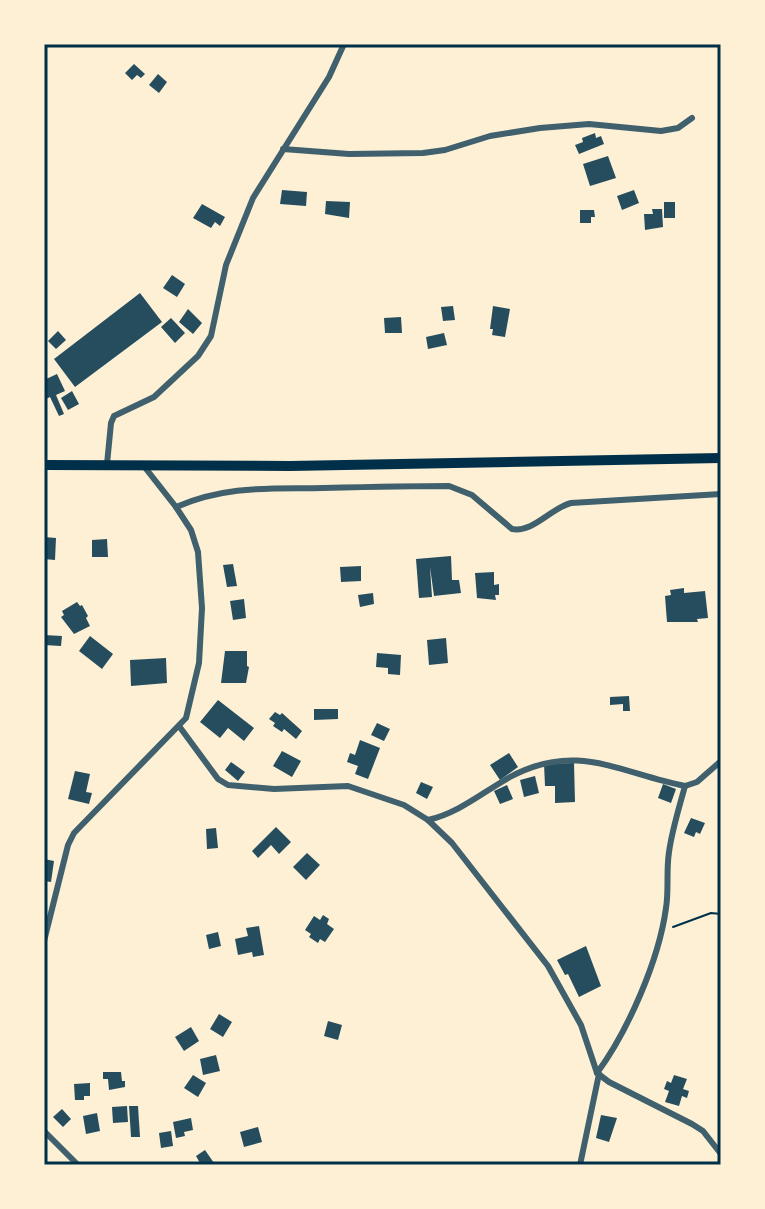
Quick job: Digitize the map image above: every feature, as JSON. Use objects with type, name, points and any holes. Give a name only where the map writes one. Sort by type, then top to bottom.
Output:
[{"type":"highway","points":[[44,465],[290,466],[721,458]]},
{"type":"street","points":[[107,464],[114,416],[154,397],[198,356],[211,336],[233,241],[253,198],[329,77],[344,44]]},
{"type":"street","points":[[283,149],[349,154],[423,153],[445,150],[490,136],[540,128],[589,124],[661,131],[678,128],[692,118]]},
{"type":"street","points":[[44,941],[68,845],[74,833],[186,718],[199,663],[202,608],[198,552],[191,530],[143,464]]},
{"type":"street","points":[[176,507],[201,496],[267,487],[449,486],[472,495],[512,529],[519,530],[527,528],[552,510],[571,503],[721,494]]},
{"type":"street","points":[[179,726],[218,779],[228,785],[274,789],[348,786],[404,805],[428,820],[461,854],[548,966],[581,1025],[598,1074],[703,1131],[721,1154]]},
{"type":"street","points":[[428,820],[455,812],[493,786],[529,767],[557,760],[596,761],[685,786],[697,782],[721,761]]},
{"type":"street","points":[[580,1165],[598,1074],[625,1028],[649,975],[659,942],[667,905],[669,852],[685,786]]},
{"type":"street","points":[[44,1131],[78,1165]]},
{"type":"path","points":[[676,927],[711,913],[721,914]]},
{"type":"building","points":[[134,64],[145,74],[141,78],[137,75],[132,80],[125,73]]},
{"type":"building","points":[[158,74],[167,82],[159,93],[149,85]]},
{"type":"building","points":[[595,133],[596,138],[601,136],[604,144],[579,154],[575,145],[583,142],[582,138]]},
{"type":"building","points":[[608,156],[616,178],[590,186],[583,164]]},
{"type":"building","points":[[282,190],[307,192],[306,206],[280,204]]},
{"type":"building","points":[[634,190],[639,203],[622,210],[617,196]]},
{"type":"building","points":[[326,201],[350,202],[349,218],[325,214]]},
{"type":"building","points":[[664,202],[675,202],[675,218],[664,218]]},
{"type":"building","points":[[202,204],[225,217],[220,226],[215,222],[211,228],[193,218]]},
{"type":"building","points":[[652,209],[662,209],[663,227],[645,230],[644,214],[653,214]]},
{"type":"building","points":[[580,210],[594,210],[595,217],[591,217],[591,223],[580,223]]},
{"type":"building","points":[[172,275],[185,284],[177,297],[163,288]]},
{"type":"building","points":[[140,293],[162,322],[75,387],[54,359]]},
{"type":"building","points":[[453,306],[455,320],[443,321],[441,307]]},
{"type":"building","points":[[493,306],[510,309],[505,337],[492,335]]},
{"type":"building","points":[[188,309],[202,323],[193,334],[179,322]]},
{"type":"building","points":[[401,317],[402,333],[385,333],[384,318]]},
{"type":"building","points":[[171,318],[185,333],[175,343],[161,327]]},
{"type":"building","points":[[58,331],[66,340],[56,349],[48,341]]},
{"type":"building","points":[[444,333],[447,345],[428,349],[426,337]]},
{"type":"building","points":[[57,374],[65,391],[56,395],[64,414],[59,416],[50,397],[44,400],[44,380]]},
{"type":"building","points":[[72,391],[79,404],[68,410],[61,398]]},
{"type":"building","points":[[44,537],[56,538],[55,560],[44,559]]},
{"type":"building","points":[[107,539],[108,557],[92,557],[92,540]]},
{"type":"building","points":[[451,556],[452,580],[459,580],[461,593],[434,596],[430,567],[432,597],[419,598],[416,559]]},
{"type":"building","points":[[233,564],[237,586],[227,587],[223,565]]},
{"type":"building","points":[[361,566],[361,581],[341,582],[340,567]]},
{"type":"building","points":[[494,572],[494,585],[499,584],[496,600],[477,598],[475,573]]},
{"type":"building","points":[[684,588],[684,593],[705,591],[708,618],[697,619],[698,622],[667,622],[665,596],[671,595],[670,590]]},
{"type":"building","points":[[373,593],[374,604],[360,607],[358,595]]},
{"type":"building","points":[[244,599],[246,618],[233,620],[230,601]]},
{"type":"building","points":[[77,602],[88,616],[90,626],[74,634],[61,617],[64,615],[62,611]]},
{"type":"building","points":[[44,635],[62,636],[61,646],[44,645]]},
{"type":"building","points":[[90,636],[113,654],[102,669],[79,651]]},
{"type":"building","points":[[446,638],[448,663],[429,665],[427,640]]},
{"type":"building","points":[[225,651],[247,651],[249,667],[246,683],[221,683]]},
{"type":"building","points":[[377,653],[401,655],[400,675],[388,674],[388,668],[376,667]]},
{"type":"building","points":[[166,658],[167,683],[131,686],[130,660]]},
{"type":"building","points":[[629,696],[630,711],[623,711],[623,704],[610,705],[610,697]]},
{"type":"building","points":[[218,700],[254,728],[244,741],[228,728],[220,738],[200,722]]},
{"type":"building","points":[[314,709],[338,709],[338,719],[314,720]]},
{"type":"building","points":[[275,712],[282,713],[302,731],[296,739],[284,729],[282,732],[273,726],[275,723],[269,719]]},
{"type":"building","points":[[377,723],[390,729],[384,741],[371,735]]},
{"type":"building","points":[[360,740],[380,748],[368,779],[355,774],[358,766],[347,762],[350,753],[355,755]]},
{"type":"building","points":[[282,751],[301,761],[292,777],[273,766]]},
{"type":"building","points":[[509,753],[518,767],[500,780],[490,765]]},
{"type":"building","points":[[231,762],[245,772],[238,781],[225,770]]},
{"type":"building","points":[[574,763],[575,802],[555,803],[555,786],[545,786],[544,764]]},
{"type":"building","points":[[75,771],[90,774],[86,792],[92,793],[89,804],[68,799]]},
{"type":"building","points":[[535,776],[539,793],[524,797],[520,780]]},
{"type":"building","points":[[421,782],[433,787],[427,799],[416,793]]},
{"type":"building","points":[[663,784],[676,789],[671,803],[658,798]]},
{"type":"building","points":[[507,785],[513,799],[500,804],[494,791]]},
{"type":"building","points":[[691,818],[705,823],[700,834],[696,832],[694,837],[684,833]]},
{"type":"building","points":[[276,827],[291,842],[279,854],[271,845],[258,858],[252,851]]},
{"type":"building","points":[[216,828],[218,848],[207,849],[206,829]]},
{"type":"building","points":[[307,853],[320,865],[306,880],[293,867]]},
{"type":"building","points":[[44,859],[54,861],[51,882],[44,881]]},
{"type":"building","points":[[323,915],[329,919],[327,924],[334,929],[325,942],[320,939],[318,943],[305,930],[314,916],[320,920]]},
{"type":"building","points":[[259,926],[264,955],[253,957],[252,952],[238,955],[235,939],[248,936],[246,928]]},
{"type":"building","points":[[218,932],[221,946],[209,949],[206,935]]},
{"type":"building","points":[[586,946],[601,986],[579,997],[557,960]]},
{"type":"building","points":[[219,1014],[232,1022],[223,1037],[210,1029]]},
{"type":"building","points":[[328,1021],[342,1025],[338,1040],[324,1036]]},
{"type":"building","points":[[191,1027],[199,1041],[184,1051],[175,1037]]},
{"type":"building","points":[[216,1055],[220,1071],[203,1075],[200,1059]]},
{"type":"building","points":[[103,1072],[121,1072],[125,1087],[109,1090],[108,1079],[103,1079]]},
{"type":"building","points":[[193,1075],[206,1083],[198,1097],[184,1088]]},
{"type":"building","points":[[674,1075],[687,1079],[683,1089],[689,1091],[687,1098],[682,1096],[679,1106],[665,1102],[669,1091],[664,1089]]},
{"type":"building","points":[[90,1083],[90,1096],[75,1100],[74,1084]]},
{"type":"building","points":[[127,1106],[128,1122],[113,1123],[112,1107]]},
{"type":"building","points":[[129,1106],[138,1106],[140,1137],[131,1137]]},
{"type":"building","points":[[62,1109],[71,1119],[63,1127],[53,1117]]},
{"type":"building","points":[[97,1113],[100,1131],[86,1134],[83,1116]]},
{"type":"building","points":[[601,1115],[617,1118],[609,1142],[596,1138]]},
{"type":"building","points":[[191,1118],[193,1130],[176,1138],[173,1122]]},
{"type":"building","points":[[258,1127],[262,1142],[244,1147],[240,1132]]},
{"type":"building","points":[[171,1131],[173,1146],[161,1148],[159,1133]]},
{"type":"building","points":[[205,1150],[214,1163],[210,1165],[201,1165],[196,1156]]}]
